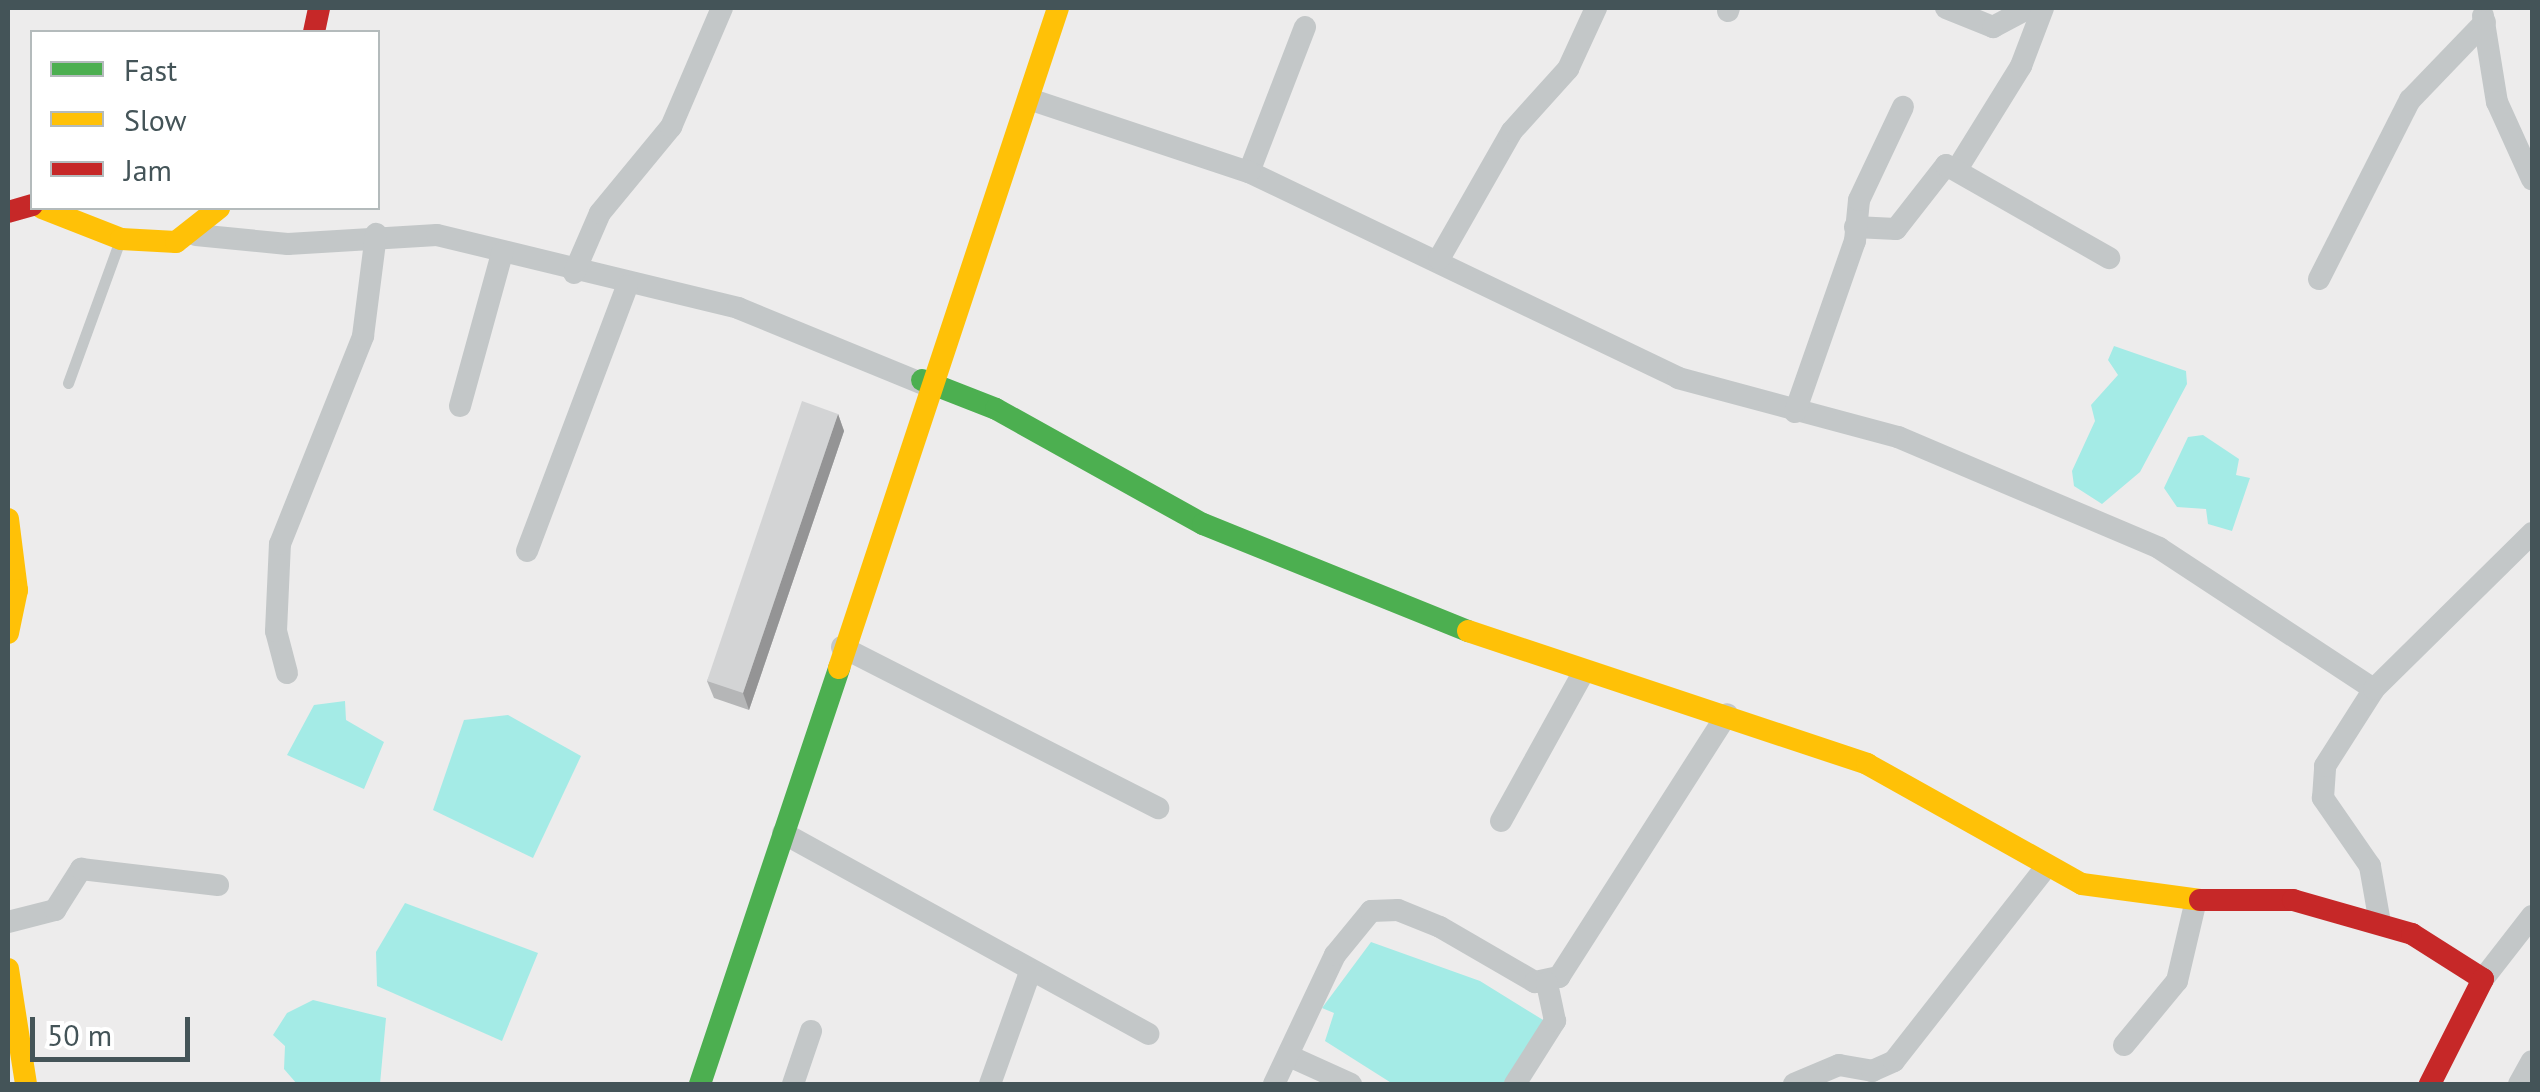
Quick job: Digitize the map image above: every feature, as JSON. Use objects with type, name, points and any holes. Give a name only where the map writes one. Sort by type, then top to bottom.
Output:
[{"type":"street","points":[[574,274],[600,214],[671,127],[722,8]]},
{"type":"street","points":[[700,1084],[925,382],[1037,8]]},
{"type":"street","points":[[680,1084],[925,382],[1030,99],[1058,8]]},
{"type":"street","points":[[1439,259],[1512,131],[1568,69],[1596,8]]},
{"type":"street","points":[[1946,8],[1993,27],[2028,8]]},
{"type":"street","points":[[1959,166],[2022,66],[2043,8]]},
{"type":"street","points":[[2483,15],[2497,102],[2532,179]]},
{"type":"street","points":[[2319,279],[2410,100],[2483,15]]},
{"type":"street","points":[[1249,172],[1305,27]]},
{"type":"street","points":[[1030,99],[1249,172],[1439,259],[1678,378],[1941,453],[2160,548],[2374,689]]},
{"type":"street","points":[[1795,412],[1856,227],[1866,180],[1903,107]]},
{"type":"street","points":[[1856,227],[1896,230],[1938,167],[1959,166],[2109,258]]},
{"type":"street","points":[[47,210],[121,239],[196,235],[288,244],[376,234],[437,234],[574,274],[738,308],[996,409],[1202,524],[1582,673],[1727,714],[1867,764],[2046,867],[2118,896],[2294,900],[2380,923],[2482,979]]},
{"type":"street","points":[[196,235],[217,210]]},
{"type":"street","points":[[287,673],[276,631],[280,544],[363,336],[376,234]]},
{"type":"street","points":[[460,406],[502,253]]},
{"type":"street","points":[[527,550],[628,286]]},
{"type":"street","points":[[8,518],[8,633]]},
{"type":"street","points":[[2380,923],[2370,866],[2319,782],[2374,689],[2532,533]]},
{"type":"street","points":[[842,647],[1158,808]]},
{"type":"street","points":[[1502,821],[1582,673]]},
{"type":"street","points":[[1547,983],[1568,968],[1727,714]]},
{"type":"street","points":[[783,834],[1148,1034]]},
{"type":"street","points":[[1794,1084],[1839,1065],[1872,1071],[1894,1062],[2046,867]]},
{"type":"street","points":[[8,922],[55,910],[81,869],[218,885]]},
{"type":"street","points":[[2124,1045],[2177,981],[2196,900]]},
{"type":"street","points":[[1274,1084],[1335,955],[1381,908],[1547,983]]},
{"type":"street","points":[[2430,1084],[2482,979],[2532,916]]},
{"type":"street","points":[[8,969],[26,1084]]},
{"type":"street","points":[[990,1084],[1030,972]]},
{"type":"street","points":[[1515,1084],[1555,1021],[1547,983]]},
{"type":"street","points":[[793,1084],[811,1031]]},
{"type":"street","points":[[1289,1056],[1350,1084]]},
{"type":"street","points":[[2518,1084],[2532,1061]]},
{"type":"lane","points":[[68,383],[121,239]]},
{"type":"water","points":[[2114,346],[2186,371],[2187,384],[2140,472],[2102,504],[2074,486],[2072,471],[2095,421],[2091,405],[2118,375],[2108,360]]},
{"type":"water","points":[[2203,435],[2239,459],[2236,475],[2250,478],[2232,531],[2208,524],[2206,509],[2177,507],[2164,488],[2188,437]]},
{"type":"water","points":[[345,701],[346,720],[384,742],[364,789],[287,755],[314,705]]},
{"type":"water","points":[[508,715],[581,756],[533,858],[433,810],[464,720]]},
{"type":"water","points":[[405,903],[538,953],[502,1041],[377,986],[376,952]]},
{"type":"water","points":[[1371,942],[1480,981],[1548,1023],[1517,1084],[1393,1084],[1325,1041],[1334,1013],[1322,1008]]},
{"type":"water","points":[[313,1000],[386,1018],[380,1084],[297,1084],[284,1069],[285,1046],[273,1035],[287,1013]]},
{"type":"building","points":[[802,401],[838,414],[743,693],[707,681]]},
{"type":"traffic: fast","points":[[922,380],[996,409],[1203,524],[1468,631]]},
{"type":"traffic: fast","points":[[700,1084],[839,668]]},
{"type":"traffic: slow","points":[[839,668],[1058,8]]},
{"type":"traffic: slow","points":[[47,210],[121,239],[176,242],[216,210]]},
{"type":"traffic: slow","points":[[8,519],[17,590],[8,633]]},
{"type":"traffic: slow","points":[[1468,631],[1867,764],[2082,884],[2200,900]]},
{"type":"traffic: slow","points":[[8,969],[26,1084]]},
{"type":"traffic: jam","points":[[314,30],[319,8]]},
{"type":"traffic: jam","points":[[8,212],[30,206]]},
{"type":"traffic: jam","points":[[2200,900],[2293,900],[2412,934],[2483,979],[2430,1084]]}]
